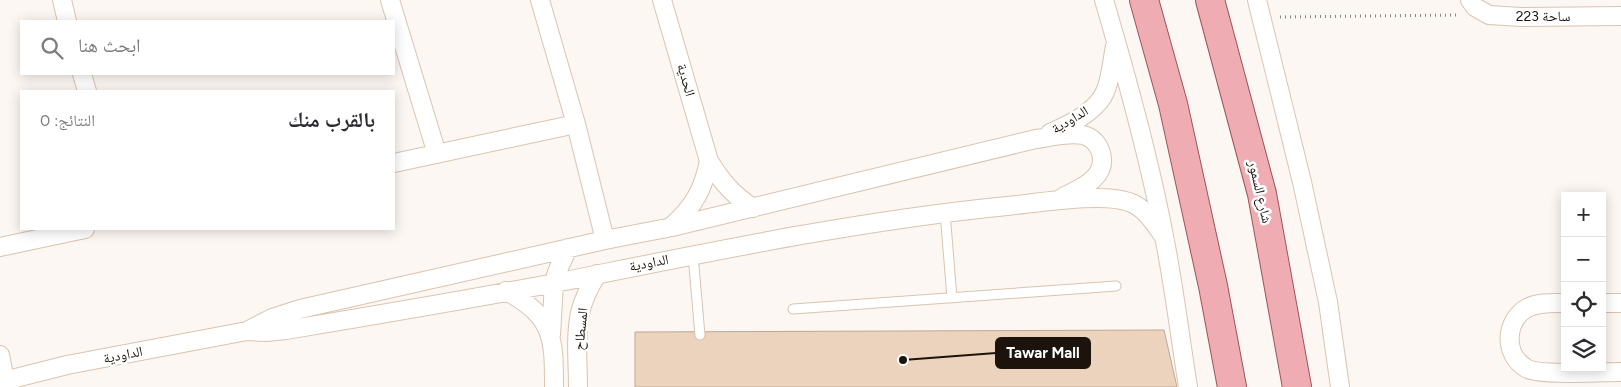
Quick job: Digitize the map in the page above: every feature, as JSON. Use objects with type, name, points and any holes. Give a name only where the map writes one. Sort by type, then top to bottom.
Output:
[{"type":"main road","points":[[1144,0],[1175,113],[1213,286],[1232,387]]},
{"type":"main road","name":"شارع السمور","points":[[1210,0],[1262,194],[1298,387]]},
{"type":"street","points":[[62,0],[68,20]]},
{"type":"street","points":[[390,0],[437,154]]},
{"type":"street","points":[[540,0],[576,124],[605,240]]},
{"type":"street","name":"الحدية","points":[[662,0],[709,161],[727,188],[753,208]]},
{"type":"street","points":[[1104,0],[1143,144],[1164,237],[1188,387]]},
{"type":"street","points":[[1257,0],[1302,182],[1328,302],[1340,387]]},
{"type":"street","points":[[1470,0],[1475,7],[1489,15]]},
{"type":"street","name":"ساحة 223","points":[[1489,15],[1521,17],[1621,16]]},
{"type":"street","name":"الداودية","points":[[1036,139],[1079,117],[1099,101],[1105,93],[1108,83],[1116,40]]},
{"type":"street","points":[[82,75],[87,90]]},
{"type":"street","points":[[395,163],[576,124]]},
{"type":"street","name":"الداودية","points":[[247,331],[272,318],[300,309],[568,248],[672,227],[1036,139],[1072,134],[1086,136],[1093,140],[1100,151],[1102,158],[1098,174],[1082,188],[1053,202]]},
{"type":"street","points":[[672,227],[686,214],[697,198],[705,180],[709,161]]},
{"type":"street","name":"الداودية","points":[[3,381],[67,366],[247,331],[276,332],[554,283],[784,237],[945,212],[1108,198],[1130,202],[1147,213],[1164,237]]},
{"type":"street","points":[[0,247],[80,230]]},
{"type":"street","points":[[551,338],[554,283],[568,248]]},
{"type":"street","name":"المسطاح","points":[[578,387],[578,331],[580,314],[585,297],[597,274]]},
{"type":"street","name":"المسطاح","points":[[506,291],[523,300],[543,319],[551,338],[554,352],[554,387]]},
{"type":"street","points":[[1561,303],[1547,303],[1528,307],[1515,318],[1510,329],[1510,349],[1516,360],[1527,369],[1545,372],[1621,372]]},
{"type":"street","points":[[1606,303],[1621,304]]},
{"type":"street","points":[[0,355],[3,381]]},
{"type":"lane","points":[[945,212],[952,298]]},
{"type":"lane","points":[[693,255],[700,335]]},
{"type":"lane","points":[[793,309],[1116,286]]},
{"type":"path","points":[[1262,17],[1489,15]]},
{"type":"building","points":[[1164,330],[1177,387],[635,387],[635,332]]},
{"type":"place","name":"Tawar Mall","points":[[903,360]]}]
